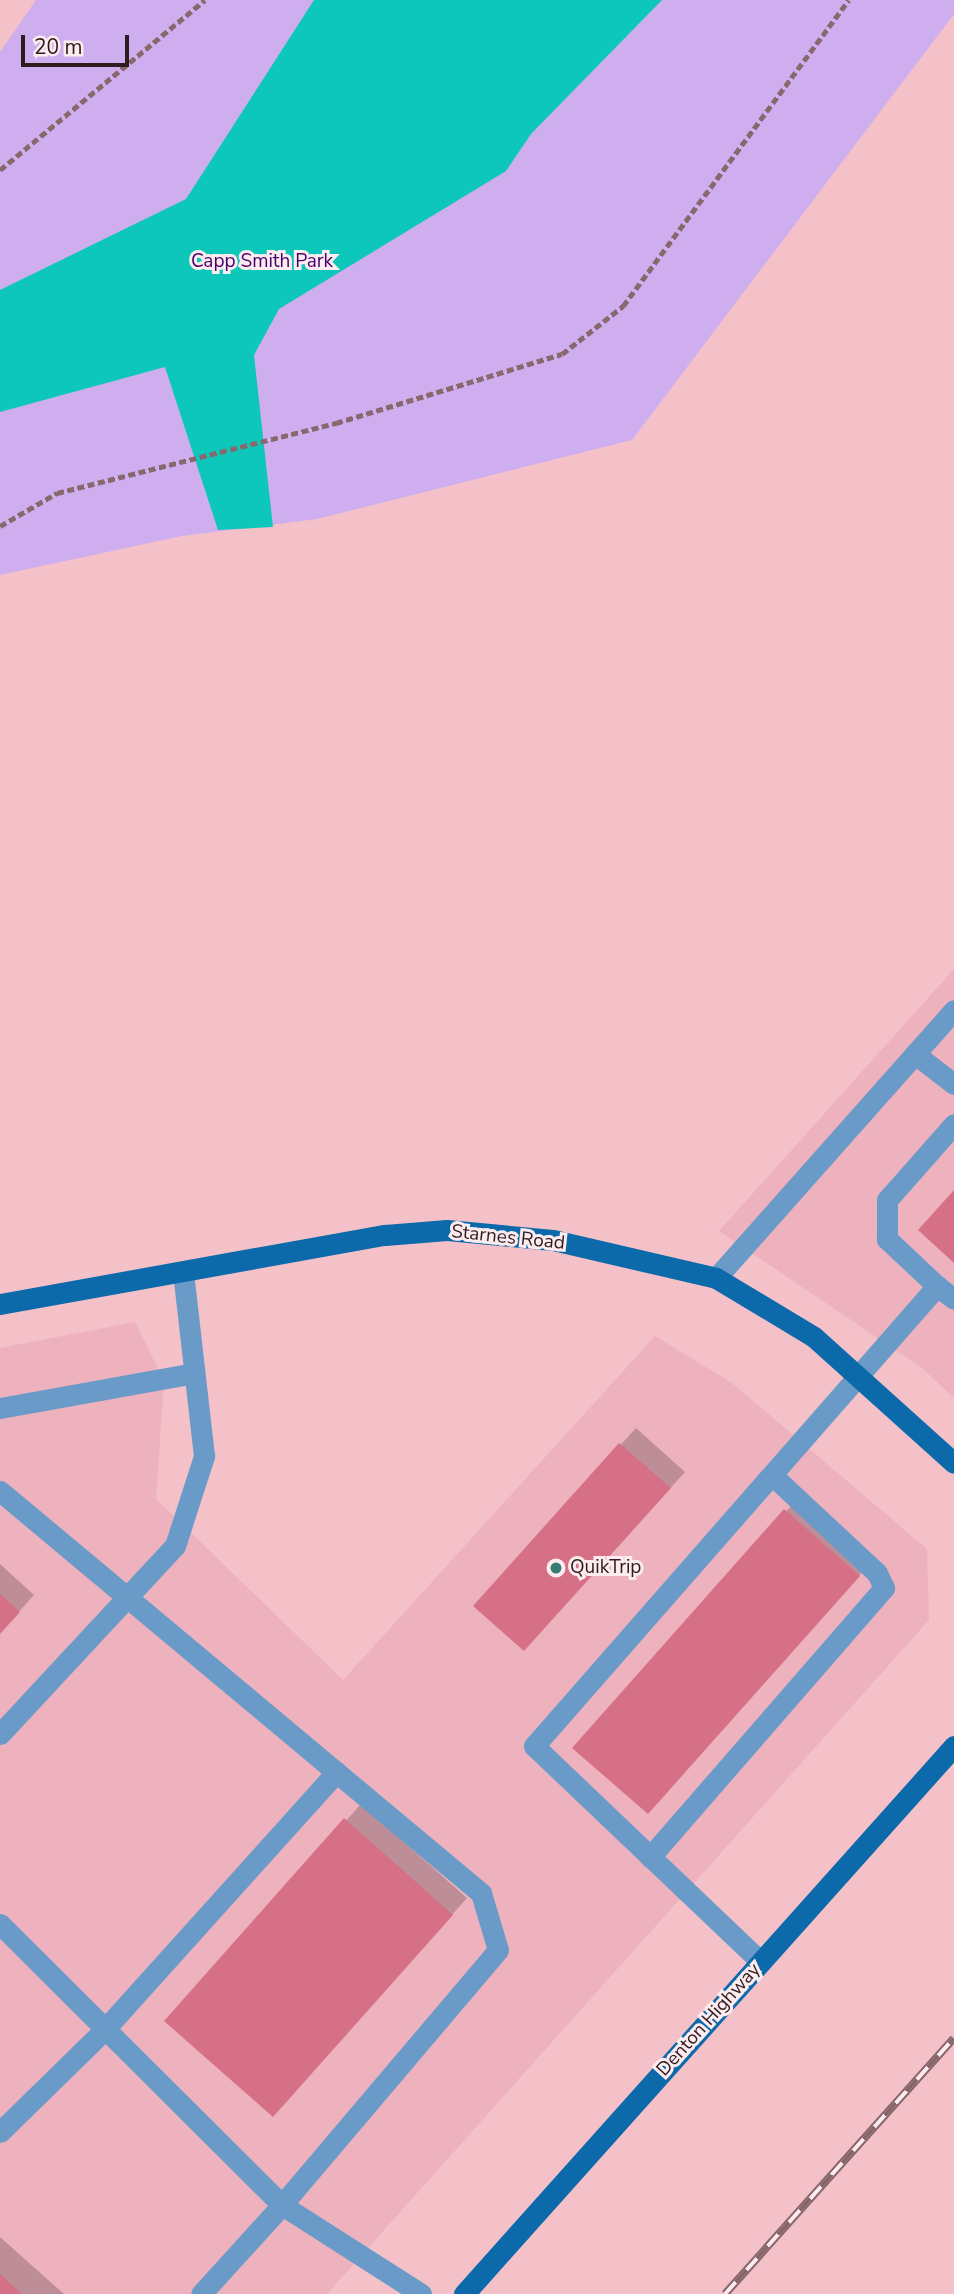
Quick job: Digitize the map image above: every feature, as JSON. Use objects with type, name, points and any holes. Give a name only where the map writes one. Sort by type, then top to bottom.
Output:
[{"type":"main road","name":"Starnes Road","points":[[0,1304],[385,1235],[447,1230],[553,1240],[716,1278],[814,1337],[862,1375],[954,1463]]},
{"type":"main road","name":"Denton Highway","points":[[464,2294],[954,1746]]},
{"type":"lane","points":[[716,1278],[954,1010]]},
{"type":"lane","points":[[915,1054],[954,1084]]},
{"type":"lane","points":[[761,1962],[534,1746],[862,1375],[946,1292],[887,1239],[887,1200],[954,1124]]},
{"type":"lane","points":[[0,1734],[124,1595],[175,1546],[204,1456],[183,1271]]},
{"type":"lane","points":[[0,1408],[194,1373]]},
{"type":"lane","points":[[650,1857],[884,1588],[877,1573],[773,1476]]},
{"type":"lane","points":[[0,1491],[481,1893],[498,1950],[282,2204],[201,2294]]},
{"type":"lane","points":[[0,2132],[105,2029],[336,1772]]},
{"type":"lane","points":[[0,1924],[282,2204],[421,2294]]},
{"type":"path","points":[[0,170],[205,0]]},
{"type":"path","points":[[0,526],[57,493],[336,423],[562,354],[623,306],[849,0]]},
{"type":"shaded area","points":[[954,969],[954,1398],[922,1368],[719,1231]]},
{"type":"shaded area","points":[[135,1322],[164,1381],[156,1499],[343,1680],[655,1336],[732,1383],[927,1549],[929,1620],[327,2294],[0,2294],[0,1348]]},
{"type":"green space","name":"Capp Smith Park","points":[[36,0],[954,0],[954,14],[632,440],[317,519],[182,536],[0,575],[0,52]]},
{"type":"water","points":[[314,0],[662,0],[531,134],[506,171],[279,309],[254,355],[273,527],[218,530],[165,367],[0,412],[0,290],[186,199]]},
{"type":"building","points":[[954,1190],[954,1263],[918,1230]]},
{"type":"building","name":"QuikTrip","points":[[619,1443],[671,1488],[524,1651],[473,1606]]},
{"type":"building","points":[[784,1509],[860,1576],[648,1814],[572,1748]]},
{"type":"building","points":[[0,1594],[20,1612],[0,1634]]},
{"type":"building","points":[[344,1818],[453,1915],[273,2117],[164,2021]]},
{"type":"building","points":[[0,2274],[22,2294],[0,2294]]},
{"type":"railway","points":[[725,2294],[954,2038]]},
{"type":"place","name":"QuikTrip","points":[[556,1568]]}]
